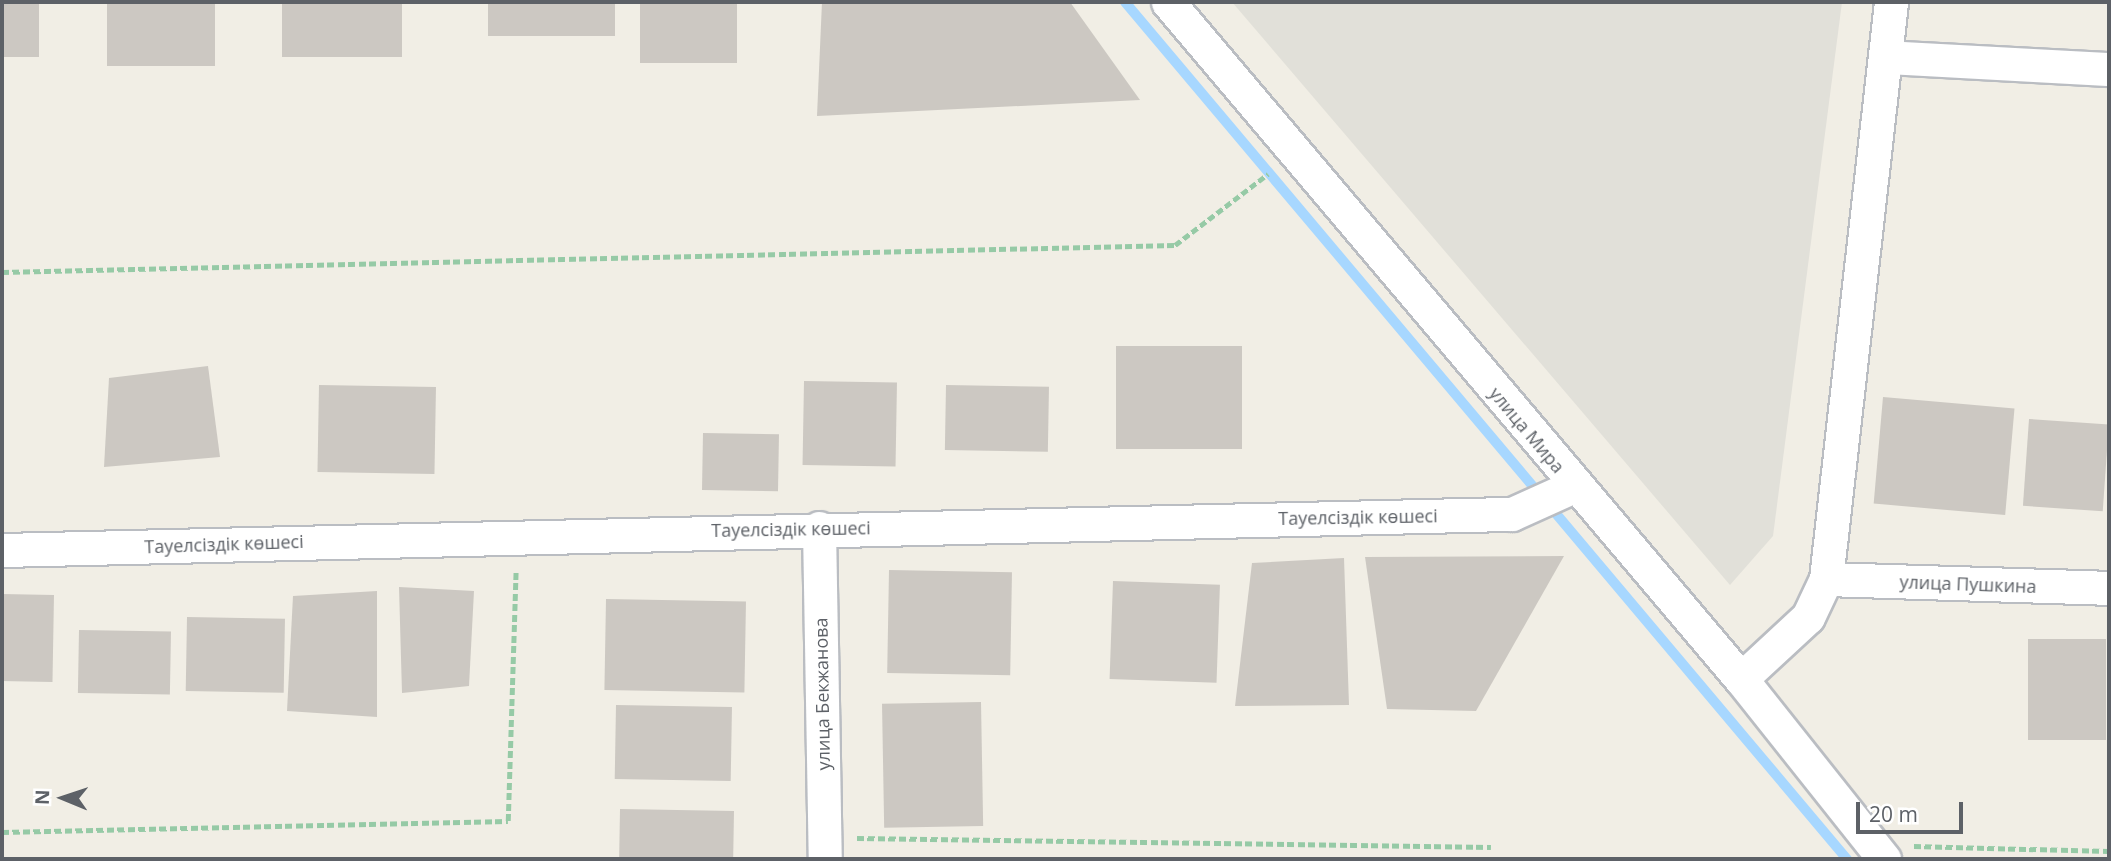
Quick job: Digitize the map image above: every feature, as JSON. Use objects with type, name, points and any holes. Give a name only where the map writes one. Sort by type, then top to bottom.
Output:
[{"type":"street","name":"улица Мира","points":[[1168,2],[1574,486],[1741,679],[1878,852]]},
{"type":"street","points":[[1741,679],[1808,617],[1826,579],[1891,2]]},
{"type":"street","points":[[1886,57],[2109,69]]},
{"type":"street","name":"Тауелсіздік көшесі","points":[[2,550],[819,528],[1512,514],[1574,486]]},
{"type":"street","name":"улица Бекжанова","points":[[819,528],[825,848]]},
{"type":"street","name":"улица Пушкина","points":[[1826,579],[2109,589]]},
{"type":"path","points":[[2,272],[1175,245],[1296,154]]},
{"type":"path","points":[[2,832],[508,821],[517,536]]},
{"type":"path","points":[[825,848],[1491,847]]},
{"type":"path","points":[[1878,852],[2109,851]]},
{"type":"shaded area","points":[[1232,2],[1842,2],[1773,536],[1730,585]]},
{"type":"building","points":[[2,2],[39,2],[39,57],[2,57]]},
{"type":"building","points":[[107,2],[215,2],[215,66],[107,66]]},
{"type":"building","points":[[282,2],[402,2],[402,57],[282,57]]},
{"type":"building","points":[[488,2],[615,2],[615,36],[488,36]]},
{"type":"building","points":[[640,2],[737,2],[737,63],[640,63]]},
{"type":"building","points":[[822,2],[1070,2],[1140,100],[817,116]]},
{"type":"building","points":[[1116,346],[1242,346],[1242,449],[1116,449]]},
{"type":"building","points":[[208,366],[220,457],[104,467],[109,378]]},
{"type":"building","points":[[804,381],[897,383],[896,467],[803,465]]},
{"type":"building","points":[[319,385],[436,387],[434,474],[317,472]]},
{"type":"building","points":[[946,385],[1049,387],[1048,452],[945,450]]},
{"type":"building","points":[[1883,397],[2014,409],[2005,515],[1874,504]]},
{"type":"building","points":[[2029,419],[2109,425],[2103,511],[2023,506]]},
{"type":"building","points":[[703,433],[779,434],[778,491],[702,490]]},
{"type":"building","points":[[1564,556],[1476,711],[1387,709],[1365,557]]},
{"type":"building","points":[[1344,558],[1349,705],[1235,706],[1252,563]]},
{"type":"building","points":[[889,570],[1012,572],[1010,675],[887,673]]},
{"type":"building","points":[[1113,581],[1220,585],[1217,683],[1110,679]]},
{"type":"building","points":[[399,587],[474,591],[469,686],[402,693]]},
{"type":"building","points":[[377,591],[377,717],[287,711],[293,596]]},
{"type":"building","points":[[2,594],[54,595],[52,682],[2,681]]},
{"type":"building","points":[[606,599],[746,601],[744,692],[604,690]]},
{"type":"building","points":[[187,617],[285,619],[284,693],[186,691]]},
{"type":"building","points":[[79,630],[171,632],[170,695],[78,693]]},
{"type":"building","points":[[2028,639],[2106,639],[2106,740],[2028,740]]},
{"type":"building","points":[[981,702],[983,826],[884,828],[882,704]]},
{"type":"building","points":[[616,705],[732,707],[731,781],[615,779]]},
{"type":"building","points":[[620,809],[734,811],[733,859],[619,857]]},
{"type":"waterway","points":[[1125,2],[1847,859]]}]
